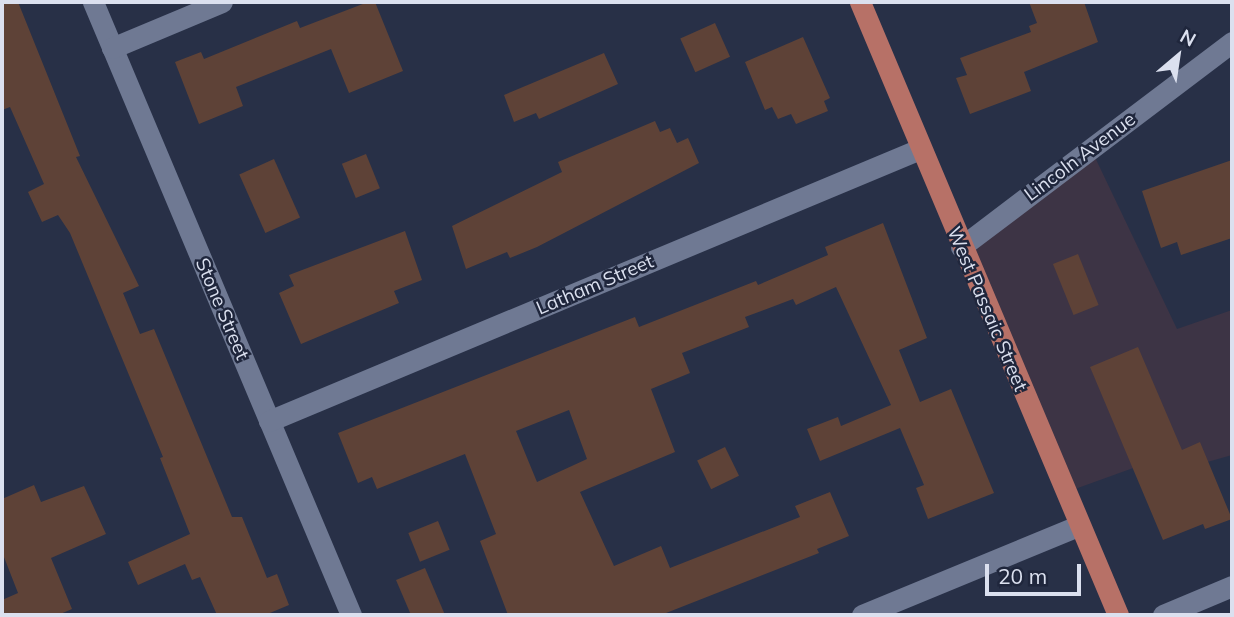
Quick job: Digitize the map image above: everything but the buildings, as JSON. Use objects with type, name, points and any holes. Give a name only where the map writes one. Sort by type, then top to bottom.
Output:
[{"type":"main road","name":"West Passaic Street","points":[[860,2],[1078,526],[1118,615]]},
{"type":"street","name":"Stone Street","points":[[93,2],[351,615]]},
{"type":"street","points":[[112,48],[222,2]]},
{"type":"street","name":"Lincoln Avenue","points":[[961,247],[1232,41]]},
{"type":"street","name":"Latham Street","points":[[270,421],[920,149]]},
{"type":"street","points":[[862,615],[1078,526]]},
{"type":"street","points":[[1163,615],[1232,586]]},
{"type":"shaded area","points":[[1091,149],[1177,329],[1232,310],[1232,455],[1190,467],[1183,450],[1064,493],[961,247]]}]
